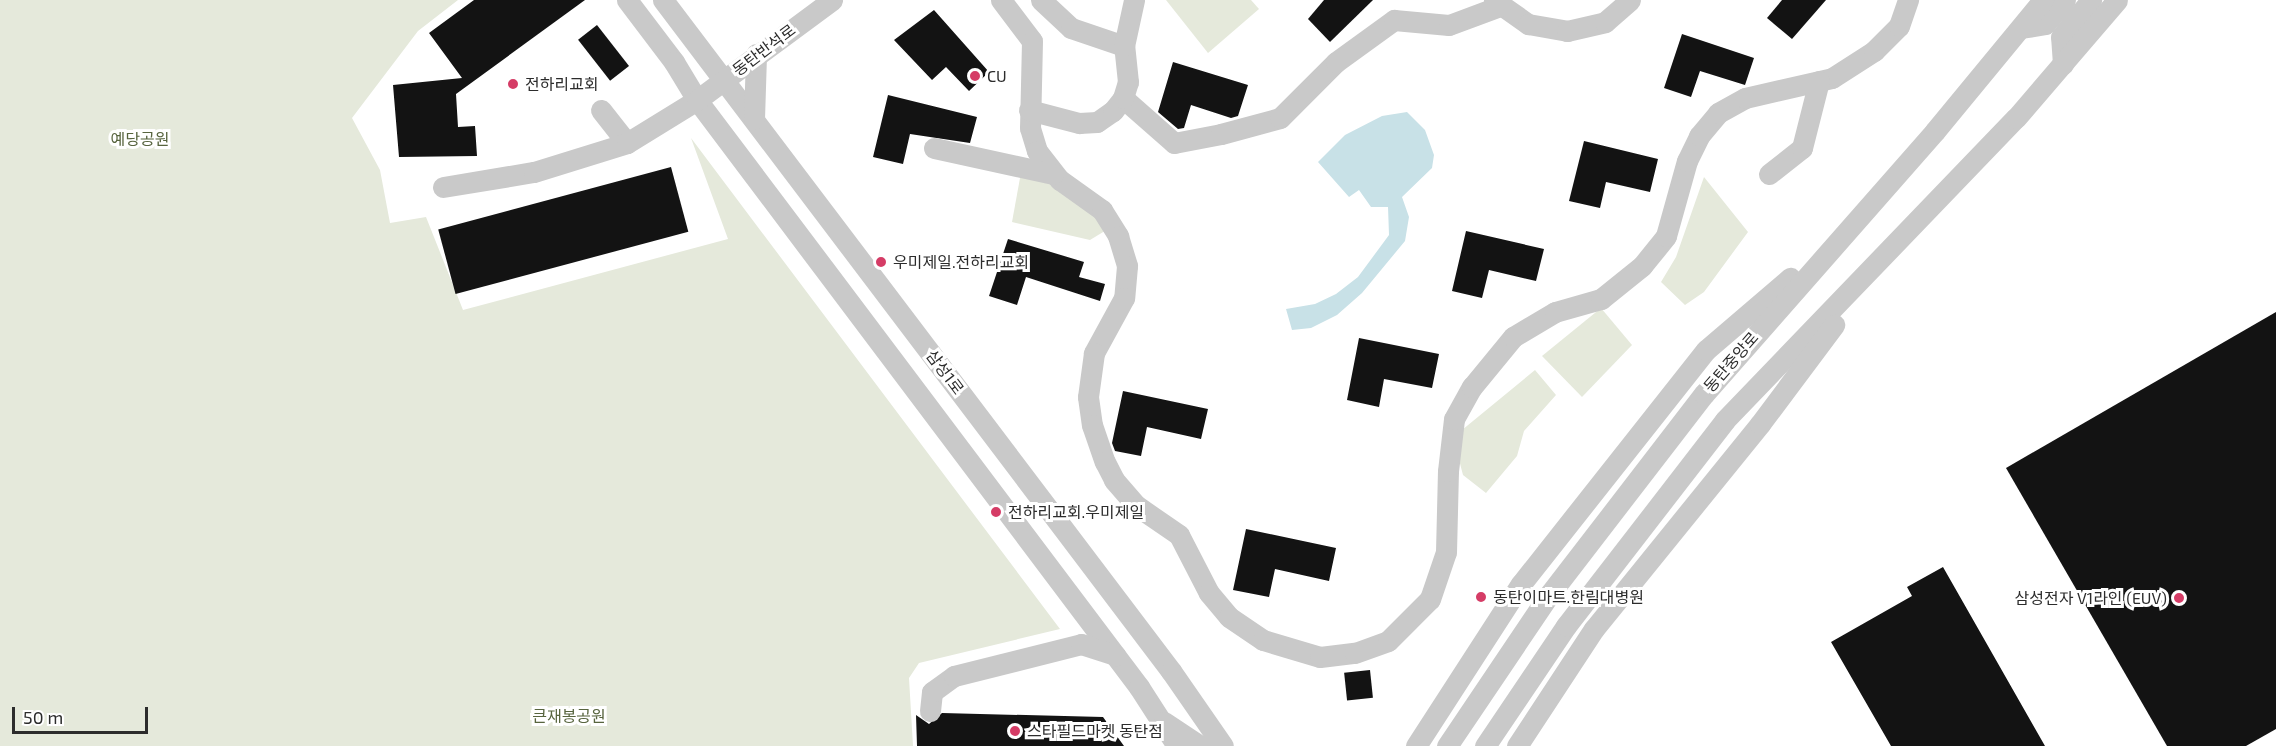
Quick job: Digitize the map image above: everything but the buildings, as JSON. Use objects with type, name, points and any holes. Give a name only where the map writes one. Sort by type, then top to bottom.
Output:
[{"type":"street","name":"삼성1로","points":[[627,0],[674,62],[697,100],[1115,655],[1177,746]]},
{"type":"street","name":"삼성1로","points":[[663,0],[1171,671],[1223,746]]},
{"type":"street","name":"동탄반석로","points":[[443,187],[534,172],[627,143],[697,100],[756,54],[832,0]]},
{"type":"street","points":[[1001,0],[1032,41],[1029,110],[1033,142],[1053,174],[1102,210],[1118,236],[1127,266],[1124,298],[1094,353],[1088,397],[1097,445],[1114,480],[1137,506],[1179,535],[1209,593],[1229,617],[1285,649],[1337,657],[1388,641],[1430,598],[1446,552],[1449,462],[1454,419],[1485,370],[1513,337],[1532,323],[1554,312],[1600,299],[1642,266],[1666,236],[1688,161],[1699,136],[1718,113],[1745,98],[1832,78],[1874,51],[1899,26],[1908,0]]},
{"type":"street","points":[[1041,0],[1071,28],[1124,46]]},
{"type":"street","points":[[1029,110],[1062,121],[1097,122],[1113,111],[1123,98],[1129,66],[1124,46],[1134,0]]},
{"type":"street","points":[[1123,98],[1174,143],[1221,134],[1280,118],[1336,62],[1394,20],[1449,25],[1497,3],[1528,24],[1567,31],[1605,22],[1630,0]]},
{"type":"street","name":"동탄중앙로","points":[[1447,746],[1549,595],[1704,394],[2043,0]]},
{"type":"street","points":[[2021,28],[2045,24],[2065,0]]},
{"type":"street","points":[[2063,64],[2061,37],[2091,0]]},
{"type":"street","points":[[1485,746],[1566,626],[1725,420],[1881,262],[2063,64],[2117,0]]},
{"type":"street","points":[[754,119],[756,54]]},
{"type":"street","points":[[1769,174],[1802,148],[1819,81]]},
{"type":"street","points":[[601,110],[627,143]]},
{"type":"street","points":[[934,148],[1053,174]]},
{"type":"street","points":[[1416,746],[1521,584],[1706,350],[1848,229]]},
{"type":"street","points":[[1517,746],[1594,629],[1760,423],[1881,262]]},
{"type":"street","points":[[930,711],[932,692],[954,676],[1080,644],[1115,655]]},
{"type":"street","points":[[1161,720],[1200,746]]},
{"type":"green space","points":[[0,0],[458,0],[418,31],[352,118],[380,170],[390,223],[426,217],[463,310],[728,239],[691,138],[1060,629],[919,663],[909,678],[913,746],[0,746]]},
{"type":"green space","points":[[1166,0],[1251,0],[1259,9],[1208,53]]},
{"type":"green space","points":[[1022,167],[1053,174],[1113,226],[1090,240],[1012,222]]},
{"type":"green space","points":[[1704,177],[1748,232],[1704,292],[1685,305],[1661,282],[1676,257]]},
{"type":"green space","points":[[1601,308],[1632,345],[1582,397],[1542,356]]},
{"type":"green space","points":[[1535,370],[1556,395],[1524,431],[1517,456],[1486,493],[1463,475],[1458,456],[1462,430]]},
{"type":"water","points":[[1407,112],[1425,130],[1434,155],[1432,168],[1402,197],[1409,217],[1405,241],[1362,293],[1337,315],[1311,328],[1292,330],[1286,309],[1315,304],[1336,294],[1358,277],[1389,235],[1388,207],[1371,207],[1359,190],[1349,197],[1318,162],[1345,135],[1382,116]]},
{"type":"place","name":"CU","points":[[975,76]]},
{"type":"place","name":"전하리교회","points":[[513,84]]},
{"type":"place","name":"우미제일.전하리교회","points":[[881,262]]},
{"type":"place","name":"전하리교회.우미제일","points":[[996,512]]},
{"type":"place","name":"동탄이마트.한림대병원","points":[[1481,597]]},
{"type":"place","name":"삼성전자 V1라인 (EUV)","points":[[2179,598]]},
{"type":"place","name":"스타필드마켓 동탄점","points":[[1015,731]]},
{"type":"park label","name":"예당공원","points":[[140,139]]},
{"type":"park label","name":"큰재봉공원","points":[[569,716]]}]
